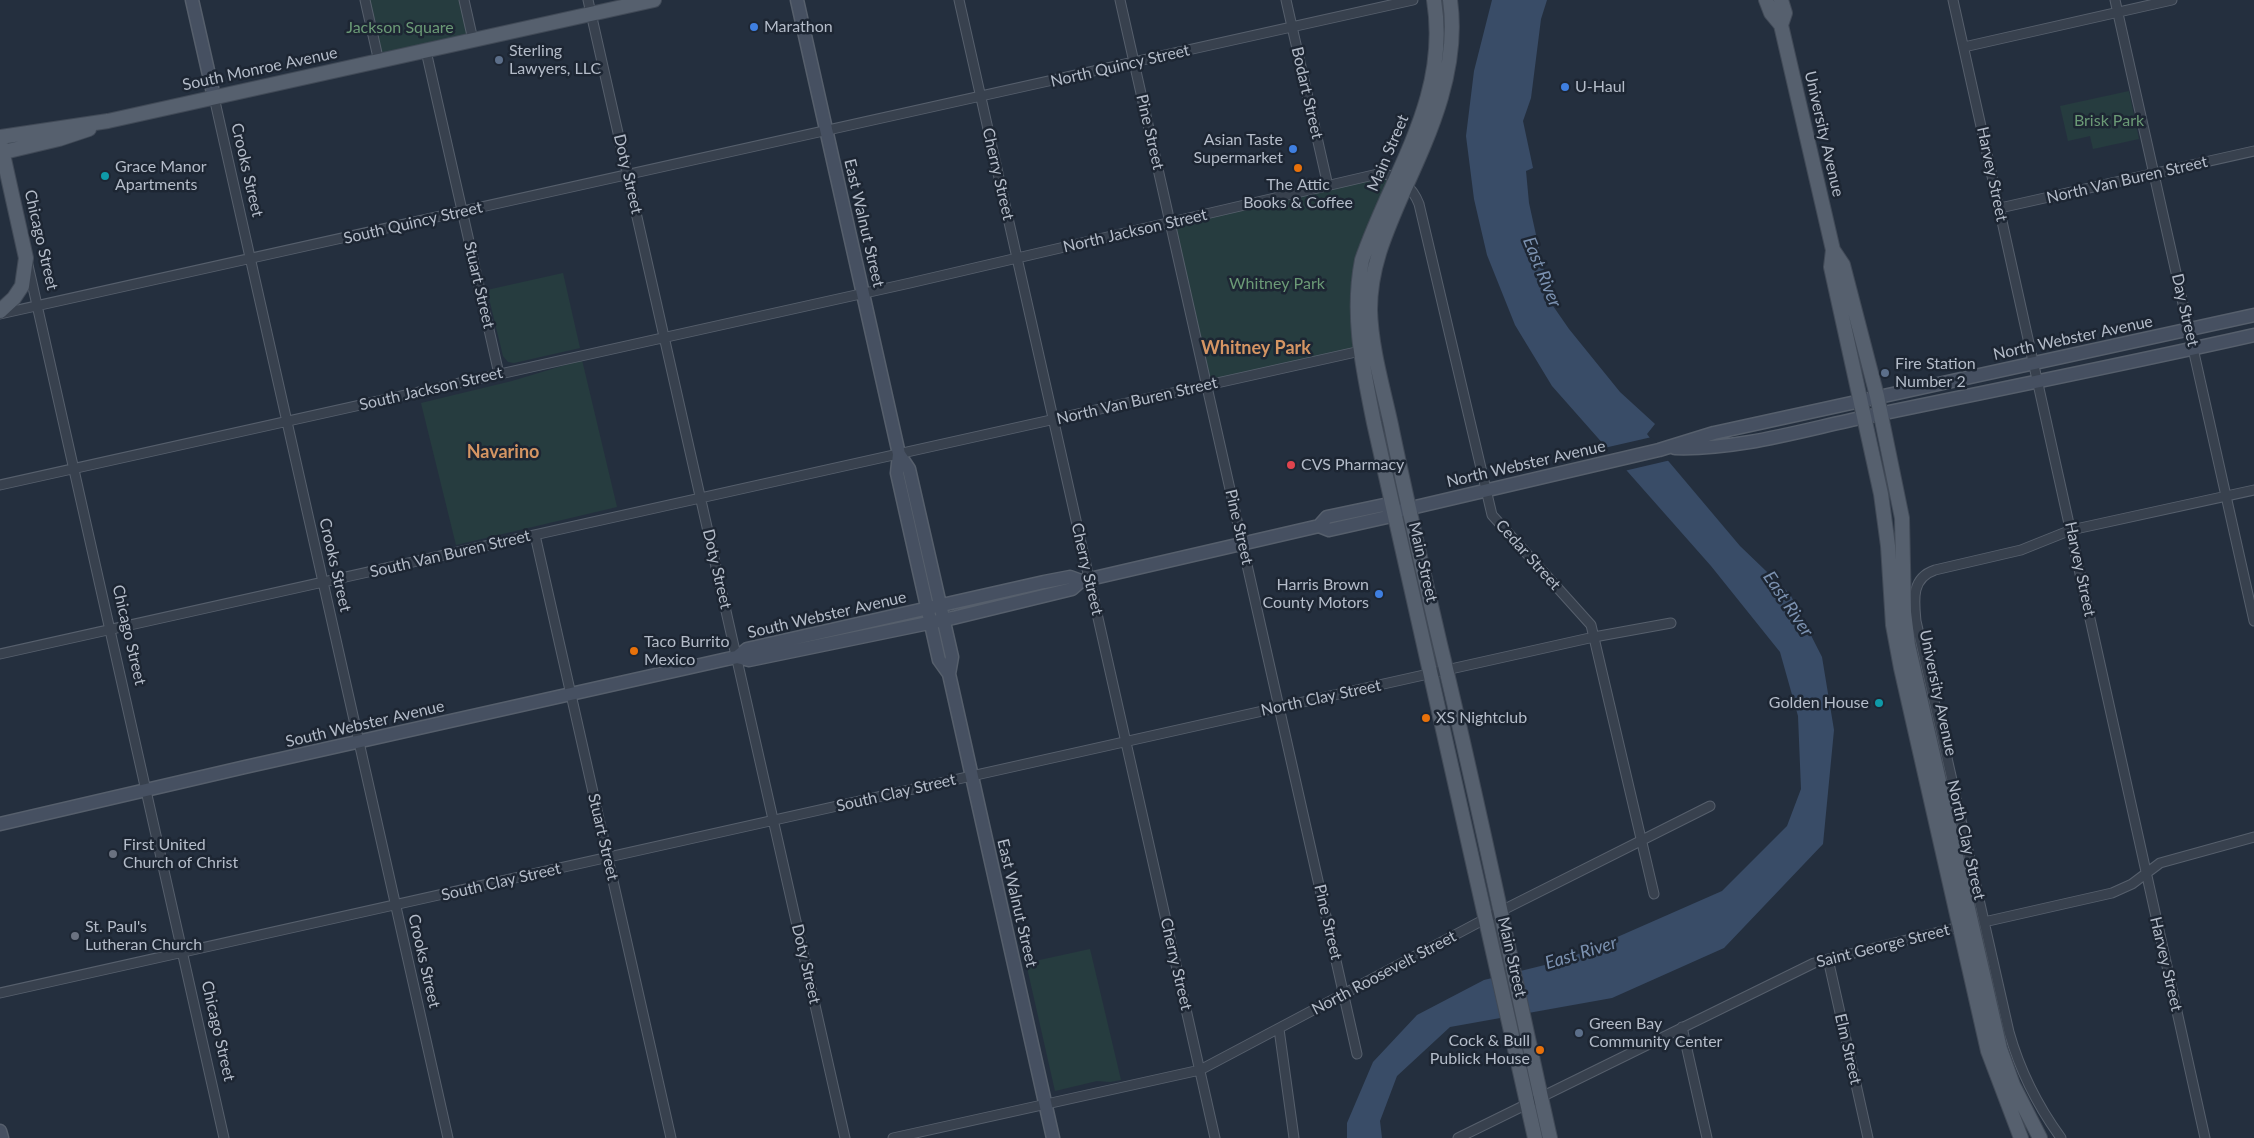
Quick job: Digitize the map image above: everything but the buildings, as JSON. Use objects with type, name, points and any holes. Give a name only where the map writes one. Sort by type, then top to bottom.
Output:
[{"type":"main road","name":"Crooks Street","points":[[192,0],[214,96]]},
{"type":"main road","name":"South Monroe Avenue","points":[[1,146],[59,139],[108,121],[214,96],[379,62],[654,0]]},
{"type":"main road","name":"East Walnut Street","points":[[797,0],[899,454],[897,473],[930,622],[939,660],[949,674]]},
{"type":"main road","name":"Main Street","points":[[1434,0],[1438,36],[1435,68],[1429,96],[1403,182],[1376,260],[1370,308],[1375,347],[1408,509],[1447,670],[1550,1138]]},
{"type":"main road","name":"Main Street","points":[[1450,0],[1451,50],[1443,91],[1403,182],[1362,260],[1358,282],[1357,305],[1360,351],[1394,512],[1535,1138]]},
{"type":"main road","name":"University Avenue","points":[[1766,0],[1770,13],[1781,25],[1833,250],[1831,267],[1865,417],[1885,518],[1893,626],[1959,927],[1988,1051],[2021,1138]]},
{"type":"main road","name":"University Avenue","points":[[1781,0],[1785,13],[1781,25]]},
{"type":"main road","name":"Chicago Street","points":[[1,146],[26,258]]},
{"type":"main road","name":"University Avenue","points":[[1833,250],[1843,265],[1876,396],[1902,518],[1904,612],[1912,662],[2000,1049],[2013,1085],[2040,1138]]},
{"type":"main road","points":[[0,312],[14,298],[22,286],[26,258]]},
{"type":"main road","name":"North Webster Avenue","points":[[927,608],[1070,577],[1085,580],[1319,526],[1327,517],[1384,505],[1394,512],[1408,509],[1665,448],[1714,433],[1876,396],[2254,315]]},
{"type":"main road","name":"North Webster Avenue","points":[[1665,448],[1707,447],[1776,438],[1865,417],[2038,383],[2254,335]]},
{"type":"main road","name":"East Walnut Street","points":[[899,454],[909,469],[941,605],[952,657],[949,674],[1053,1138]]},
{"type":"main road","name":"North Webster Avenue","points":[[930,622],[1072,590],[1085,580]]},
{"type":"main road","name":"South Webster Avenue","points":[[0,824],[737,657],[747,649],[927,608]]},
{"type":"main road","name":"South Webster Avenue","points":[[737,657],[749,660],[930,622]]},
{"type":"main road","points":[[0,1131],[2,1138]]},
{"type":"street","points":[[365,0],[379,62]]},
{"type":"street","points":[[464,0],[473,40]]},
{"type":"street","name":"Doty Street","points":[[588,0],[845,1138]]},
{"type":"street","name":"Cherry Street","points":[[958,0],[1053,420],[1085,580],[1126,742],[1215,1138]]},
{"type":"street","name":"Pine Street","points":[[1120,0],[1357,1054]]},
{"type":"street","name":"Bodart Street","points":[[1286,0],[1328,186]]},
{"type":"street","name":"North Quincy Street","points":[[826,131],[1413,0]]},
{"type":"street","name":"Harvey Street","points":[[1953,0],[2205,1138]]},
{"type":"street","name":"Day Street","points":[[2115,0],[2254,621]]},
{"type":"street","points":[[1964,46],[2172,0]]},
{"type":"street","name":"Stuart Street","points":[[426,51],[499,374]]},
{"type":"street","name":"Crooks Street","points":[[214,96],[448,1138]]},
{"type":"street","name":"South Quincy Street","points":[[0,312],[38,306],[250,260],[826,131]]},
{"type":"street","name":"North Van Buren Street","points":[[2000,208],[2254,151]]},
{"type":"street","name":"North Jackson Street","points":[[863,292],[1171,224],[1382,173],[1403,182]]},
{"type":"street","name":"Cedar Street","points":[[1403,182],[1414,193],[1420,204],[1492,515],[1591,625],[1654,894]]},
{"type":"street","name":"Chicago Street","points":[[26,258],[224,1138]]},
{"type":"street","name":"South Jackson Street","points":[[0,485],[863,292]]},
{"type":"street","name":"North Van Buren Street","points":[[899,454],[1375,347]]},
{"type":"street","name":"South Van Buren Street","points":[[0,654],[899,454]]},
{"type":"street","name":"North Clay Street","points":[[2062,1138],[2033,1093],[2016,1055],[1916,621],[1915,590],[1919,580],[1927,573],[2021,550],[2071,530],[2254,490]]},
{"type":"street","name":"Stuart Street","points":[[535,535],[671,1138]]},
{"type":"street","name":"North Clay Street","points":[[972,776],[1594,637],[1671,623]]},
{"type":"street","name":"South Clay Street","points":[[0,993],[972,776]]},
{"type":"street","name":"North Roosevelt Street","points":[[894,1138],[1200,1070],[1485,919],[1710,806]]},
{"type":"street","points":[[1984,922],[2112,893],[2132,884],[2160,863],[2254,837]]},
{"type":"street","name":"Saint George Street","points":[[1458,1138],[1814,963],[1959,927]]},
{"type":"street","name":"Elm Street","points":[[1828,959],[1868,1138]]},
{"type":"street","points":[[1682,1027],[1707,1138]]},
{"type":"street","points":[[1278,1029],[1294,1138]]},
{"type":"green space","name":"Jackson Square","points":[[365,0],[464,0],[473,40],[379,62]]},
{"type":"green space","name":"Brisk Park","points":[[2129,91],[2139,139],[2093,149],[2090,136],[2068,141],[2060,106]]},
{"type":"green space","name":"Whitney Park","points":[[1382,173],[1395,177],[1378,242],[1365,350],[1207,385],[1171,224]]},
{"type":"green space","points":[[563,273],[580,348],[514,363],[508,362],[503,356],[487,290]]},
{"type":"green space","points":[[582,360],[617,507],[456,545],[421,403],[512,381]]},
{"type":"green space","points":[[1090,949],[1121,1080],[1110,1082],[1097,1081],[1055,1091],[1026,963]]},
{"type":"water","name":"East River","points":[[1492,0],[1547,0],[1541,19],[1531,98],[1523,121],[1533,168],[1526,171],[1529,203],[1551,303],[1569,329],[1620,392],[1655,424],[1647,434],[1659,450],[1740,546],[1790,594],[1822,657],[1834,730],[1823,844],[1724,948],[1612,998],[1450,1027],[1397,1076],[1380,1121],[1382,1138],[1347,1138],[1347,1123],[1373,1062],[1417,1015],[1484,980],[1565,960],[1722,891],[1787,826],[1801,789],[1798,716],[1780,652],[1711,566],[1552,386],[1515,325],[1487,255],[1474,199],[1466,136],[1474,71]]},
{"type":"pier","points":[[1652,437],[1671,460],[1624,471],[1604,448]]},
{"type":"place","name":"Marathon","points":[[754,27]]},
{"type":"place","name":"Sterling Lawyers, LLC","points":[[499,60]]},
{"type":"place","name":"U-Haul","points":[[1565,87]]},
{"type":"place","name":"Asian Taste Supermarket","points":[[1293,149]]},
{"type":"place","name":"The Attic Books & Coffee","points":[[1298,168]]},
{"type":"place","name":"Grace Manor Apartments","points":[[105,176]]},
{"type":"place","name":"Fire Station Number 2","points":[[1885,373]]},
{"type":"place","name":"CVS Pharmacy","points":[[1291,465]]},
{"type":"place","name":"Harris Brown County Motors","points":[[1379,594]]},
{"type":"place","name":"Taco Burrito Mexico","points":[[634,651]]},
{"type":"place","name":"Golden House","points":[[1879,703]]},
{"type":"place","name":"XS Nightclub","points":[[1426,718]]},
{"type":"place","name":"First United Church of Christ","points":[[113,854]]},
{"type":"place","name":"St. Paul's Lutheran Church","points":[[75,936]]},
{"type":"place","name":"Green Bay Community Center","points":[[1579,1033]]},
{"type":"place","name":"Cock & Bull Publick House","points":[[1540,1050]]},
{"type":"district","name":"Whitney Park","points":[[1256,348]]},
{"type":"district","name":"Navarino","points":[[503,452]]}]
